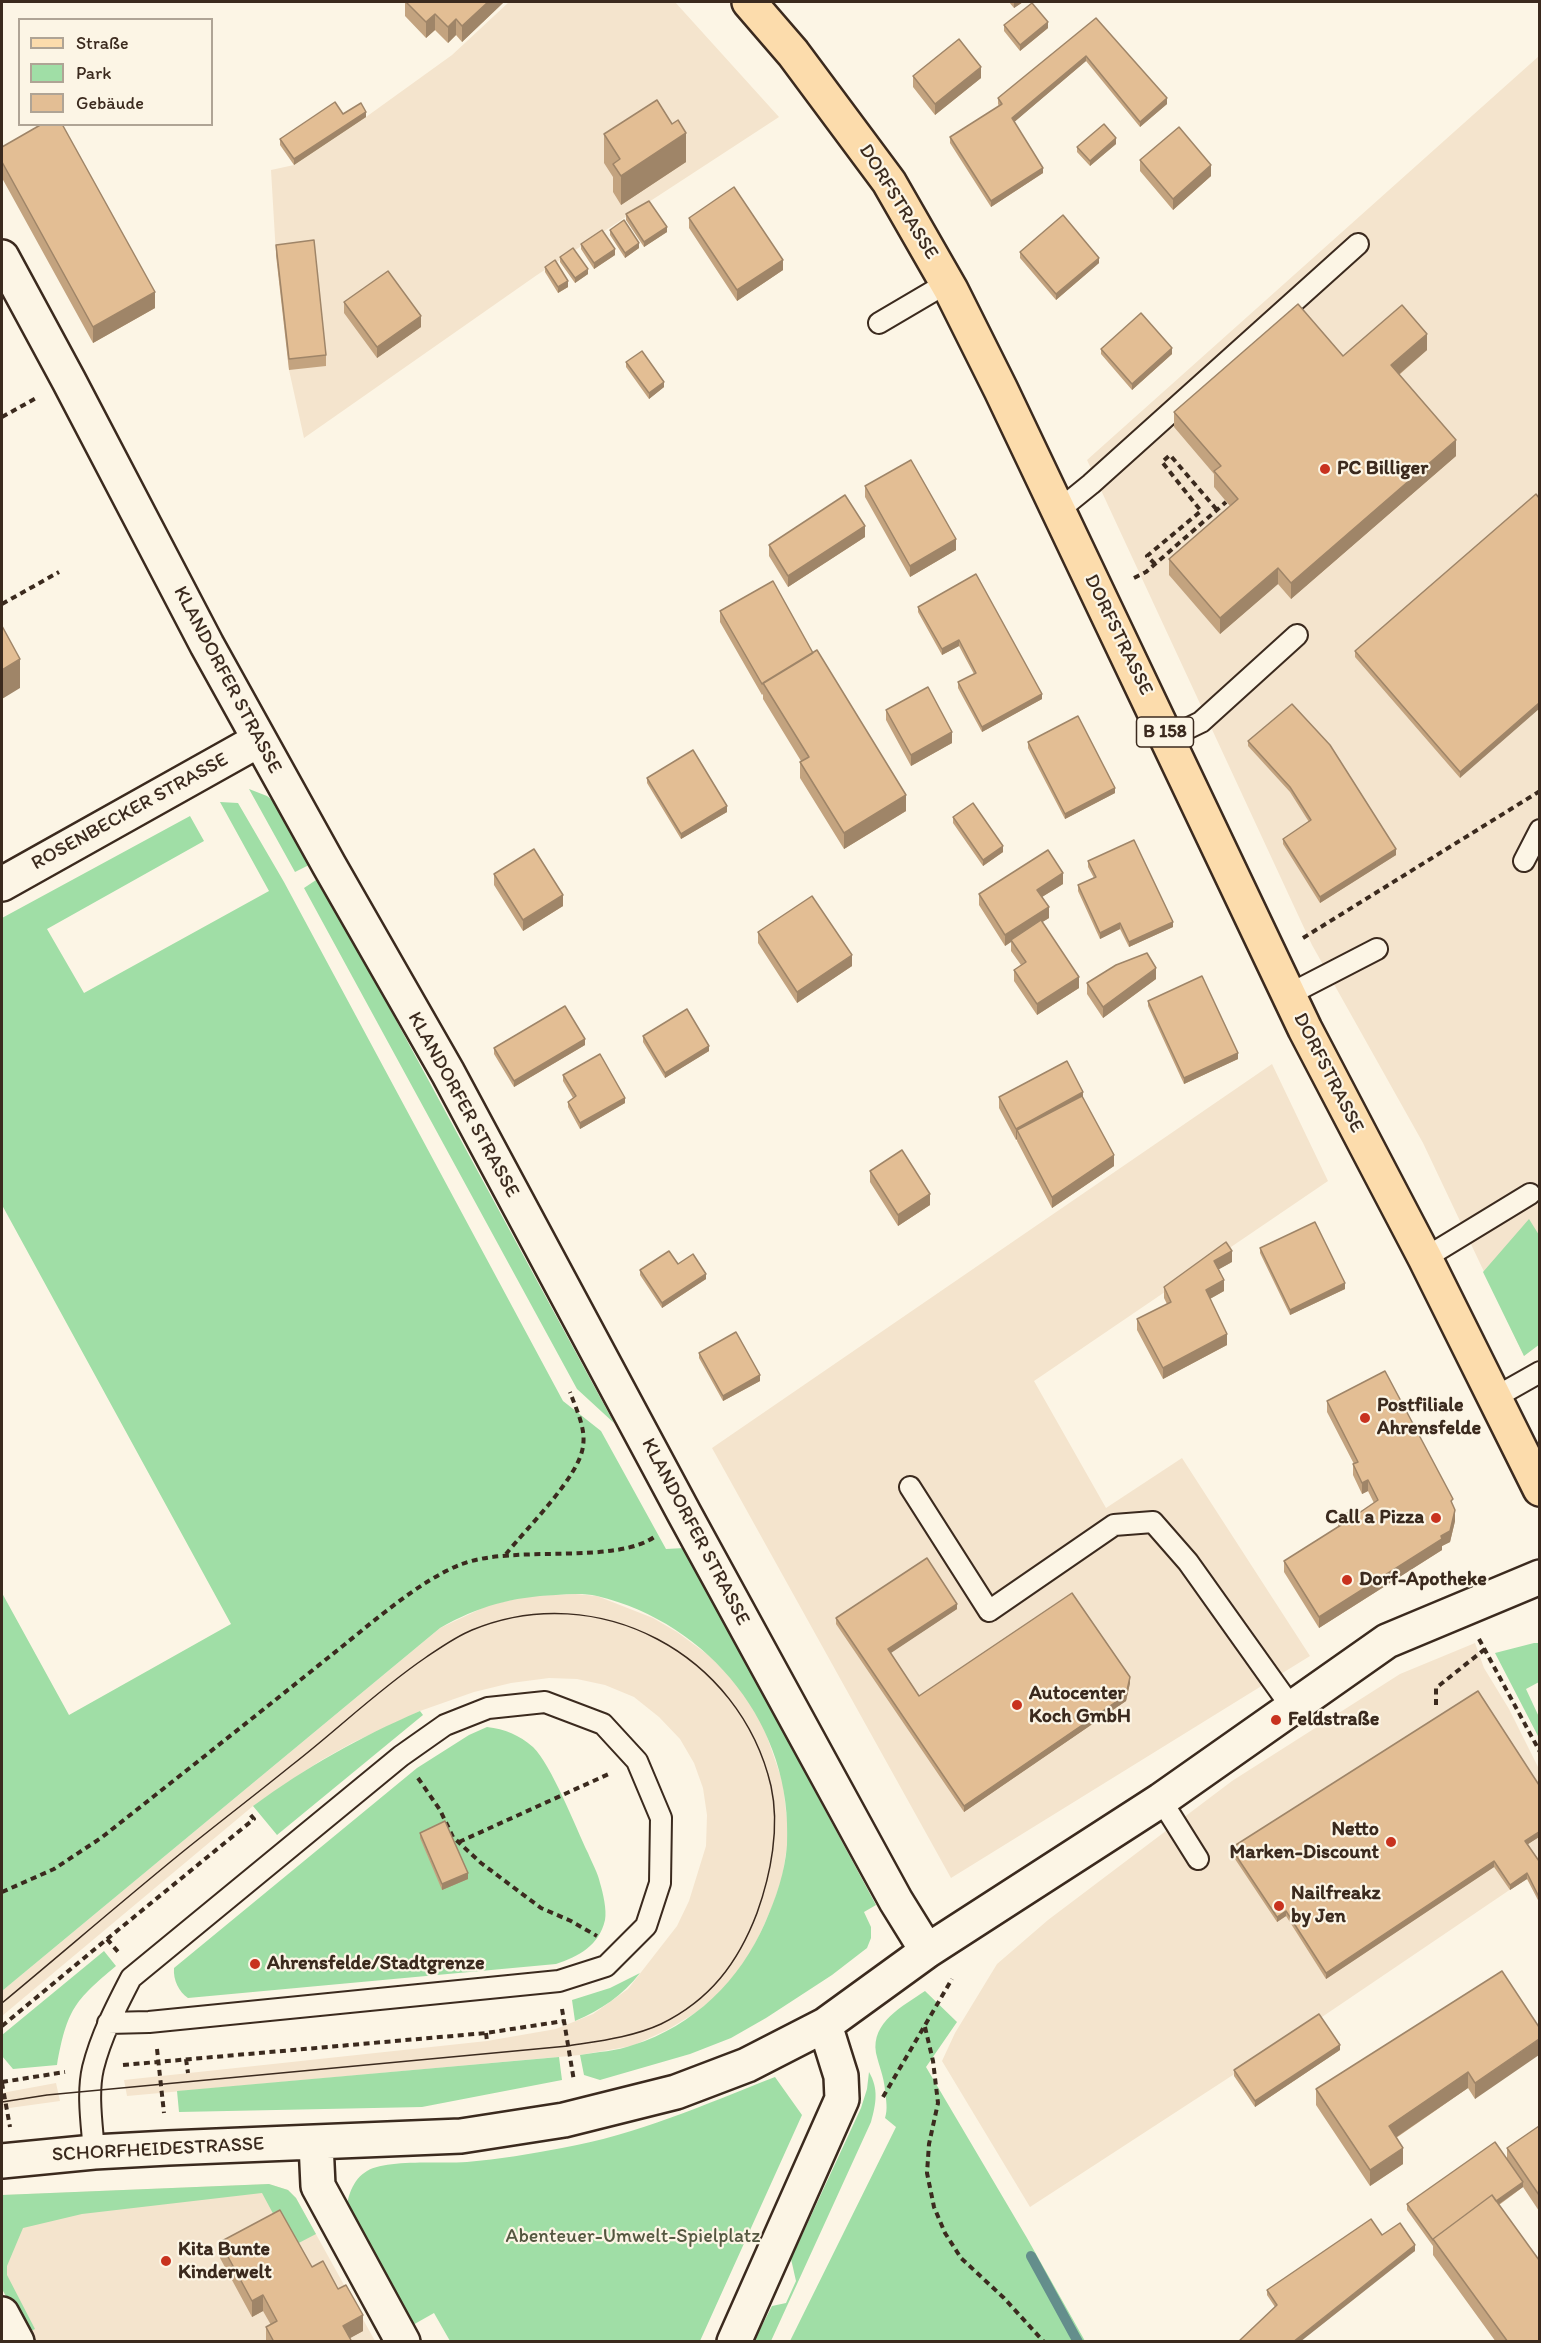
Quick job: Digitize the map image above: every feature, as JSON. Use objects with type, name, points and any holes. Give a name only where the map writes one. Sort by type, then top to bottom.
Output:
[{"type":"main road","name":"DORFSTRASSE","points":[[749,2],[793,53],[880,170],[947,283],[1059,510],[1288,995],[1425,1258],[1539,1489]]},
{"type":"street","name":"KLANDORFER STRASSE","points":[[2,257],[259,740],[448,1073],[684,1513],[896,1901],[934,1947]]},
{"type":"street","name":"ROSENBECKER STRASSE","points":[[2,884],[259,740]]},
{"type":"street","points":[[934,1947],[1161,1800],[1387,1641],[1539,1576]]},
{"type":"street","name":"SCHORFHEIDESTRASSE","points":[[2,2161],[94,2152],[461,2136],[564,2120],[686,2088],[747,2065],[825,2025],[934,1947]]},
{"type":"street","points":[[735,2342],[842,2099],[841,2076],[825,2025]]},
{"type":"street","points":[[316,2143],[318,2186],[404,2342]]},
{"type":"street","points":[[2,2314],[17,2342]]},
{"type":"lane","points":[[1059,510],[1091,484],[1358,244]]},
{"type":"lane","points":[[879,323],[947,283]]},
{"type":"lane","points":[[1168,738],[1201,722],[1297,635]]},
{"type":"lane","points":[[1524,861],[1539,830]]},
{"type":"lane","points":[[1288,995],[1377,949]]},
{"type":"lane","points":[[1425,1258],[1530,1194]]},
{"type":"lane","points":[[1494,1398],[1539,1372]]},
{"type":"lane","points":[[910,1486],[989,1611],[1114,1525],[1153,1522],[1188,1562],[1292,1708]]},
{"type":"lane","points":[[94,2152],[92,2069],[108,2023],[131,1978],[401,1756],[445,1725],[488,1708],[545,1702],[603,1724],[637,1761],[661,1818],[660,1883],[646,1926],[606,1966],[559,1981],[161,2021],[108,2023]]},
{"type":"lane","points":[[1161,1800],[1198,1859]]},
{"type":"path","points":[[1155,564],[1148,556],[1201,511],[1162,462],[1170,455],[1217,510]]},
{"type":"path","points":[[1134,578],[1146,572],[1226,502]]},
{"type":"path","points":[[2,604],[59,572]]},
{"type":"path","points":[[1303,938],[1539,791]]},
{"type":"path","points":[[505,1555],[547,1505],[578,1463],[583,1446],[582,1425],[570,1392]]},
{"type":"path","points":[[2,1892],[54,1869],[101,1838],[431,1579],[463,1563],[505,1555],[635,1547],[654,1538],[684,1513]]},
{"type":"path","points":[[1479,1638],[1539,1752]]},
{"type":"path","points":[[1436,1705],[1436,1688],[1485,1649]]},
{"type":"path","points":[[459,1842],[637,1761]]},
{"type":"path","points":[[415,1774],[440,1810],[453,1836],[480,1863],[542,1908],[590,1932]]},
{"type":"path","points":[[2,2026],[254,1819],[249,1813]]},
{"type":"path","points":[[107,1939],[124,1960]]},
{"type":"path","points":[[883,2097],[954,1975]]},
{"type":"path","points":[[124,2065],[486,2033],[564,2021],[574,2083]]},
{"type":"path","points":[[925,2026],[933,2061],[938,2103],[929,2144],[927,2173],[934,2207],[945,2234],[960,2258],[1004,2298],[1044,2342]]},
{"type":"path","points":[[486,2033],[487,2041]]},
{"type":"path","points":[[156,2039],[162,2092]]},
{"type":"path","points":[[186,2059],[188,2073]]},
{"type":"path","points":[[6,2108],[2,2083],[57,2073]]},
{"type":"shaded area","points":[[509,2],[675,2],[779,117],[537,275],[304,438],[289,370],[276,255],[271,170],[294,165],[366,117],[452,55]]},
{"type":"shaded area","points":[[1539,56],[1540,1341],[1524,1356],[1423,1143],[1312,945],[1087,460]]},
{"type":"shaded area","points":[[1272,1064],[1328,1181],[1034,1381],[1106,1508],[1182,1458],[1310,1656],[951,1878],[712,1448]]},
{"type":"shaded area","points":[[576,1594],[597,1596],[653,1618],[711,1657],[739,1686],[763,1725],[783,1783],[787,1847],[782,1878],[773,1905],[741,1969],[716,1996],[697,2012],[667,2030],[632,2046],[580,2055],[127,2096],[124,2080],[487,2041],[556,2029],[593,2014],[628,1989],[677,1926],[689,1901],[706,1846],[707,1815],[703,1788],[694,1763],[680,1739],[659,1717],[634,1697],[605,1685],[577,1679],[549,1678],[511,1683],[474,1692],[420,1711],[320,1761],[253,1806],[2,2016],[2,1991],[440,1628],[489,1605],[529,1596]]},
{"type":"shaded area","points":[[1475,1643],[1484,1668],[1509,1709],[1539,1769],[1539,1870],[1319,2019],[1030,2207],[942,2061],[955,2033],[997,1964],[1048,1920],[1232,1781],[1400,1674]]},
{"type":"shaded area","points":[[56,2083],[60,2101],[2,2109],[2,2093]]},
{"type":"shaded area","name":"Kita Bunte Kinderwelt","points":[[269,2184],[288,2190],[296,2198],[375,2341],[31,2341],[2,2289],[2,2195]]},
{"type":"green space","points":[[249,789],[267,796],[280,806],[311,864],[295,872]]},
{"type":"green space","points":[[220,802],[238,803],[284,882],[563,1401],[601,1431],[666,1549],[684,1548],[876,1905],[864,1912],[871,1927],[871,1938],[867,1948],[832,1975],[731,2038],[690,2054],[600,2080],[584,2075],[580,2055],[620,2049],[655,2037],[695,2013],[728,1982],[755,1944],[765,1923],[779,1885],[787,1845],[785,1802],[776,1760],[760,1721],[737,1686],[709,1656],[675,1630],[638,1610],[597,1596],[582,1594],[540,1596],[496,1604],[468,1614],[440,1628],[2,1991],[2,1593],[69,1715],[231,1624],[2,1205],[2,918],[190,816],[204,841],[47,929],[84,993],[269,891]]},
{"type":"green space","points":[[319,878],[614,1423],[577,1389],[304,888]]},
{"type":"green space","points":[[1529,1219],[1539,1235],[1540,1344],[1524,1356],[1483,1272]]},
{"type":"green space","points":[[1539,1643],[1539,1682],[1526,1689],[1539,1717],[1539,1738],[1495,1653]]},
{"type":"green space","points":[[420,1711],[423,1715],[277,1835],[253,1806],[334,1754]]},
{"type":"green space","points":[[487,1727],[512,1733],[533,1747],[548,1767],[570,1813],[598,1876],[605,1907],[602,1929],[587,1949],[556,1964],[188,1998],[182,1992],[177,1985],[174,1968],[417,1768],[469,1735]]},
{"type":"green space","points":[[104,1951],[116,1966],[90,1988],[74,2008],[65,2031],[57,2065],[13,2069],[2,2056],[2,2035]]},
{"type":"green space","points":[[640,1973],[611,2001],[575,2021],[572,2000],[610,1988]]},
{"type":"green space","points":[[925,1991],[957,2022],[926,2067],[1085,2341],[790,2341],[896,2127],[885,2118],[887,2108],[883,2076],[876,2053],[878,2032],[890,2016]]},
{"type":"green space","points":[[559,2057],[562,2080],[422,2107],[179,2112],[177,2091]]},
{"type":"green space","points":[[869,2072],[876,2097],[871,2122],[771,2341],[754,2341],[772,2306],[786,2303],[796,2281],[791,2259],[861,2108]]},
{"type":"green space","name":"Abenteuer-Umwelt-Spielplatz","points":[[775,2077],[802,2115],[700,2341],[450,2341],[434,2313],[411,2326],[347,2214],[349,2195],[354,2184],[362,2174],[376,2167],[401,2163],[467,2162],[590,2142],[670,2118]]},
{"type":"green space","points":[[269,2184],[288,2190],[296,2198],[316,2234],[291,2247],[262,2193],[82,2214],[23,2228],[7,2266],[7,2275],[35,2329],[26,2333],[2,2289],[2,2195]]},
{"type":"building","points":[[406,2],[488,2],[462,26],[456,19],[448,27],[435,14],[426,22]]},
{"type":"building","points":[[1032,3],[1048,22],[1020,45],[1004,25]]},
{"type":"building","points":[[1096,18],[1167,98],[1140,122],[1086,56],[1012,118],[1043,168],[991,201],[950,137],[1002,104],[998,98]]},
{"type":"building","points":[[959,39],[981,67],[935,104],[913,76]]},
{"type":"building","points":[[657,100],[672,124],[678,120],[686,133],[621,176],[613,164],[620,159],[604,134]]},
{"type":"building","points":[[335,102],[343,114],[361,103],[366,112],[294,159],[280,139]]},
{"type":"building","points":[[1104,124],[1116,138],[1090,161],[1077,147]]},
{"type":"building","points":[[39,126],[63,126],[155,292],[93,327],[2,162],[2,147]]},
{"type":"building","points":[[1179,127],[1211,165],[1173,199],[1140,160]]},
{"type":"building","points":[[734,187],[783,260],[737,290],[689,218]]},
{"type":"building","points":[[649,201],[667,227],[644,242],[626,214]]},
{"type":"building","points":[[1063,215],[1099,258],[1056,294],[1020,252]]},
{"type":"building","points":[[624,220],[639,243],[625,253],[610,230]]},
{"type":"building","points":[[602,230],[615,249],[594,263],[581,244]]},
{"type":"building","points":[[314,240],[326,355],[289,359],[276,245]]},
{"type":"building","points":[[573,248],[588,269],[575,278],[560,257]]},
{"type":"building","points":[[555,260],[568,281],[558,287],[545,267]]},
{"type":"building","points":[[388,271],[421,316],[377,347],[344,302]]},
{"type":"building","name":"PC Billiger","points":[[1298,304],[1343,356],[1402,305],[1427,334],[1391,365],[1456,440],[1291,583],[1278,568],[1220,618],[1169,559],[1238,499],[1214,471],[1221,466],[1174,412]]},
{"type":"building","points":[[1141,313],[1172,348],[1132,384],[1101,349]]},
{"type":"building","points":[[642,351],[664,382],[649,393],[626,362]]},
{"type":"building","points":[[911,460],[956,539],[910,566],[865,486]]},
{"type":"building","points":[[1536,494],[1539,498],[1539,703],[1460,772],[1355,651]]},
{"type":"building","points":[[845,495],[865,526],[788,576],[769,545]]},
{"type":"building","points":[[976,574],[1042,694],[982,727],[958,682],[976,673],[959,640],[942,649],[918,607]]},
{"type":"building","points":[[773,581],[813,653],[762,684],[720,611]]},
{"type":"building","points":[[2,626],[20,659],[2,670]]},
{"type":"building","points":[[817,650],[906,795],[844,833],[800,762],[809,757],[763,683]]},
{"type":"building","points":[[928,687],[952,732],[911,755],[886,710]]},
{"type":"building","points":[[1292,704],[1330,745],[1396,849],[1320,897],[1283,839],[1311,820],[1290,787],[1248,741]]},
{"type":"building","points":[[1078,716],[1115,788],[1065,814],[1028,742]]},
{"type":"building","points":[[693,750],[727,806],[681,834],[647,778]]},
{"type":"building","points":[[973,803],[1003,846],[983,860],[953,817]]},
{"type":"building","points":[[1134,840],[1173,922],[1129,942],[1120,923],[1100,933],[1078,885],[1096,877],[1088,861]]},
{"type":"building","points":[[534,849],[563,895],[523,920],[494,874]]},
{"type":"building","points":[[1048,850],[1063,873],[1037,890],[1049,907],[1005,935],[979,894]]},
{"type":"building","points":[[812,896],[852,955],[797,992],[758,932]]},
{"type":"building","points":[[1041,920],[1079,977],[1037,1004],[1014,970],[1026,962],[1011,940]]},
{"type":"building","points":[[1147,953],[1156,968],[1103,1007],[1087,983],[1116,965]]},
{"type":"building","points":[[1202,976],[1238,1053],[1184,1078],[1148,1001]]},
{"type":"building","points":[[565,1006],[585,1039],[514,1081],[494,1048]]},
{"type":"building","points":[[687,1009],[709,1046],[665,1073],[643,1036]]},
{"type":"building","points":[[600,1054],[625,1098],[580,1123],[568,1102],[576,1096],[563,1075]]},
{"type":"building","points":[[1067,1061],[1083,1092],[1016,1129],[999,1097]]},
{"type":"building","points":[[1082,1096],[1114,1155],[1052,1197],[1017,1130]]},
{"type":"building","points":[[902,1150],[930,1194],[898,1215],[870,1171]]},
{"type":"building","points":[[1315,1222],[1345,1283],[1290,1310],[1260,1248]]},
{"type":"building","points":[[1226,1242],[1232,1251],[1214,1261],[1224,1280],[1206,1290],[1227,1334],[1163,1368],[1137,1319],[1171,1302],[1164,1287]]},
{"type":"building","points":[[669,1251],[678,1264],[693,1254],[706,1274],[662,1303],[640,1270]]},
{"type":"building","points":[[736,1332],[760,1375],[723,1396],[699,1353]]},
{"type":"building","points":[[1385,1371],[1453,1499],[1451,1501],[1455,1510],[1450,1531],[1441,1536],[1442,1539],[1319,1617],[1284,1561],[1341,1525],[1338,1519],[1356,1508],[1359,1513],[1378,1500],[1368,1480],[1362,1483],[1353,1464],[1358,1462],[1327,1401]]},
{"type":"building","points":[[927,1558],[957,1604],[888,1649],[919,1696],[1072,1593],[1130,1677],[1126,1695],[964,1806],[836,1618]]},
{"type":"building","name":"Netto Marken-Discount","points":[[1478,1691],[1539,1785],[1539,1832],[1525,1841],[1539,1861],[1539,1897],[1527,1873],[1510,1885],[1494,1861],[1326,1973],[1286,1911],[1277,1917],[1231,1848]]},
{"type":"building","points":[[445,1821],[468,1873],[442,1884],[420,1833]]},
{"type":"building","points":[[1502,1971],[1539,2027],[1539,2039],[1475,2083],[1468,2072],[1389,2126],[1403,2148],[1370,2170],[1316,2089]]},
{"type":"building","points":[[1319,2014],[1340,2045],[1255,2101],[1234,2070]]},
{"type":"building","points":[[1539,2126],[1539,2195],[1507,2148]]},
{"type":"building","points":[[1495,2142],[1523,2182],[1496,2201],[1492,2195],[1433,2240],[1407,2204]]},
{"type":"building","points":[[1492,2195],[1539,2260],[1539,2342],[1508,2342],[1433,2239]]},
{"type":"building","points":[[280,2210],[312,2267],[323,2261],[338,2289],[346,2285],[363,2315],[343,2326],[352,2342],[274,2342],[266,2327],[277,2321],[263,2295],[252,2301],[220,2242]]},
{"type":"building","points":[[1371,2219],[1382,2235],[1400,2223],[1415,2245],[1293,2342],[1238,2342],[1277,2305],[1267,2290]]},
{"type":"waterway","points":[[1031,2256],[1078,2342]]},
{"type":"tram line","points":[[2,2003],[180,1854],[408,1670],[454,1639],[472,1630],[520,1616],[568,1614],[614,1622],[657,1639],[696,1665],[729,1699],[754,1739],[771,1786],[775,1818],[773,1850],[762,1898],[749,1931],[731,1964],[708,1992],[694,2004],[661,2024],[616,2038],[568,2046],[47,2095],[2,2102]]},
{"type":"place","name":"PC Billiger","points":[[1325,469]]},
{"type":"place","name":"Postfiliale Ahrensfelde","points":[[1365,1418]]},
{"type":"place","name":"Call a Pizza","points":[[1436,1518]]},
{"type":"place","name":"Dorf-Apotheke","points":[[1347,1580]]},
{"type":"place","name":"Autocenter Koch GmbH","points":[[1017,1705]]},
{"type":"place","name":"Feldstraße","points":[[1276,1720]]},
{"type":"place","name":"Netto Marken-Discount","points":[[1391,1842]]},
{"type":"place","name":"Nailfreakz by Jen","points":[[1279,1906]]},
{"type":"place","name":"Ahrensfelde/Stadtgrenze","points":[[255,1964]]},
{"type":"place","name":"Kita Bunte Kinderwelt","points":[[166,2261]]}]
